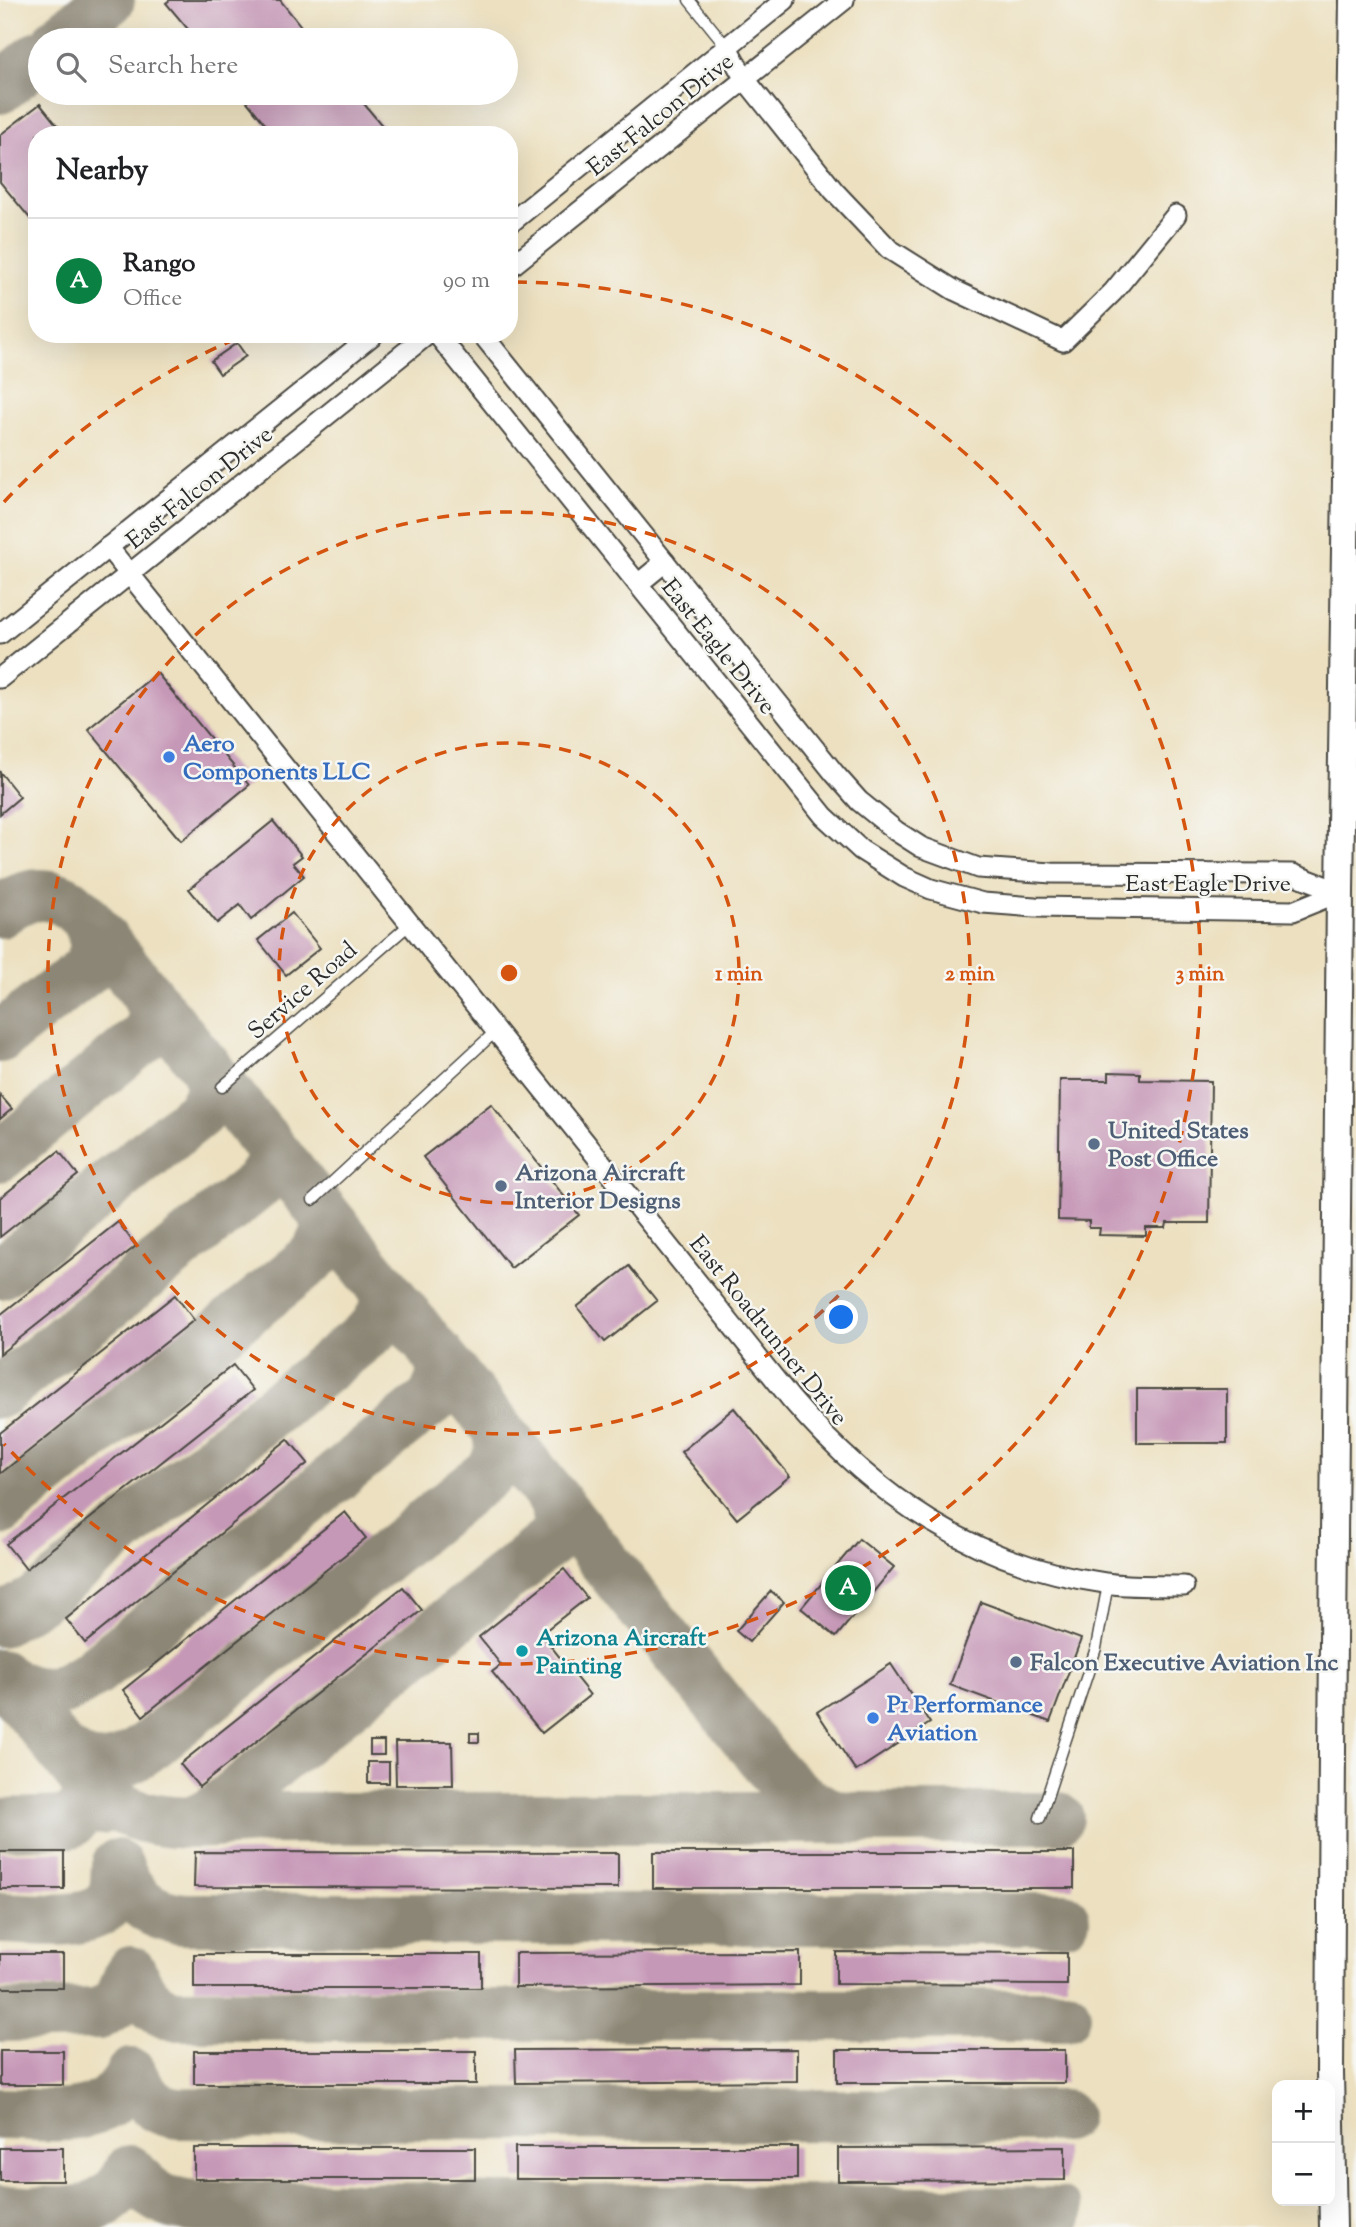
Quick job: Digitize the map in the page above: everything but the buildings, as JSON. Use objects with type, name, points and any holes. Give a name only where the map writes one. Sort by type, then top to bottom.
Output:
[{"type":"main road","points":[[1333,2227],[1331,1792],[1340,892],[1354,257],[1353,0]]},
{"type":"street","name":"East Falcon Drive","points":[[518,217],[785,0]]},
{"type":"street","name":"East Falcon Drive","points":[[518,261],[844,0]]},
{"type":"street","points":[[727,47],[744,78],[834,191],[890,249],[954,290],[1063,341],[1113,292],[1176,215]]},
{"type":"street","name":"East Falcon Drive","points":[[0,634],[363,343]]},
{"type":"street","name":"East Falcon Drive","points":[[0,678],[417,343]]},
{"type":"street","name":"East Eagle Drive","points":[[445,343],[824,816],[861,850],[904,877],[960,898],[1008,906],[1293,911],[1340,892]]},
{"type":"street","name":"East Eagle Drive","points":[[489,343],[859,801],[920,847],[978,867],[1000,870],[1293,874],[1340,892]]},
{"type":"street","name":"East Roadrunner Drive","points":[[108,547],[791,1399],[843,1457],[912,1512],[949,1532],[1047,1572],[1108,1584],[1184,1586]]},
{"type":"street","points":[[638,584],[665,562]]},
{"type":"lane","points":[[689,0],[727,47]]},
{"type":"lane","name":"Service Road","points":[[222,1087],[410,924]]},
{"type":"lane","points":[[313,1200],[495,1031]]},
{"type":"lane","points":[[1040,1818],[1096,1648],[1108,1584]]},
{"type":"taxiway","points":[[74,28],[109,0]]},
{"type":"taxiway","points":[[0,88],[28,66]]},
{"type":"taxiway","points":[[0,912],[21,899],[43,895],[63,900],[83,915],[769,1766],[786,1785],[806,1801],[827,1812],[852,1818]]},
{"type":"taxiway","points":[[0,1037],[87,969],[97,949],[90,923]]},
{"type":"taxiway","points":[[0,1156],[144,1037],[151,1025],[153,1014],[145,992]]},
{"type":"taxiway","points":[[0,1273],[199,1113],[210,1091],[207,1067]]},
{"type":"taxiway","points":[[0,1392],[257,1185],[269,1164],[270,1154],[266,1141]]},
{"type":"taxiway","points":[[0,1510],[316,1255],[328,1229],[322,1211]]},
{"type":"taxiway","points":[[0,1621],[38,1599],[376,1327],[386,1306],[383,1285]]},
{"type":"taxiway","points":[[5,1680],[29,1691],[50,1693],[69,1687],[92,1673],[433,1399],[444,1374],[439,1355]]},
{"type":"taxiway","points":[[61,1750],[74,1759],[97,1767],[119,1764],[153,1743],[491,1471],[502,1451],[496,1426]]},
{"type":"taxiway","points":[[193,1822],[212,1813],[553,1539],[559,1527],[555,1500]]},
{"type":"taxiway","points":[[0,1675],[83,1777],[100,1809]]},
{"type":"taxiway","points":[[83,1777],[103,1797],[124,1810],[170,1822],[272,1818],[1058,1818]]},
{"type":"taxiway","points":[[0,1824],[71,1822],[87,1804],[88,1787],[83,1777]]},
{"type":"taxiway","points":[[0,1918],[62,1920],[93,1914],[104,1907],[112,1897],[116,1886],[117,1865],[128,1887],[142,1903],[161,1914],[185,1919],[1064,1919]]},
{"type":"taxiway","points":[[0,2016],[99,2014],[119,2001],[131,1972],[138,1988],[153,2005],[175,2015],[1065,2015]]},
{"type":"taxiway","points":[[0,2114],[57,2116],[91,2110],[106,2103],[120,2091],[131,2074],[139,2089],[155,2106],[179,2113],[1065,2116]]},
{"type":"taxiway","points":[[0,2211],[57,2213],[91,2208],[119,2189],[130,2171],[159,2197],[176,2204],[196,2207],[1058,2213]]},
{"type":"place","name":"Aero Components LLC","points":[[169,757]]},
{"type":"place","name":"United States Post Office","points":[[1094,1144]]},
{"type":"place","name":"Arizona Aircraft Interior Designs","points":[[501,1186]]},
{"type":"place","name":"Rango","points":[[848,1588]]},
{"type":"place","name":"Arizona Aircraft Painting","points":[[522,1651]]},
{"type":"place","name":"Falcon Executive Aviation Inc","points":[[1016,1662]]},
{"type":"place","name":"P1 Performance Aviation","points":[[873,1718]]}]
